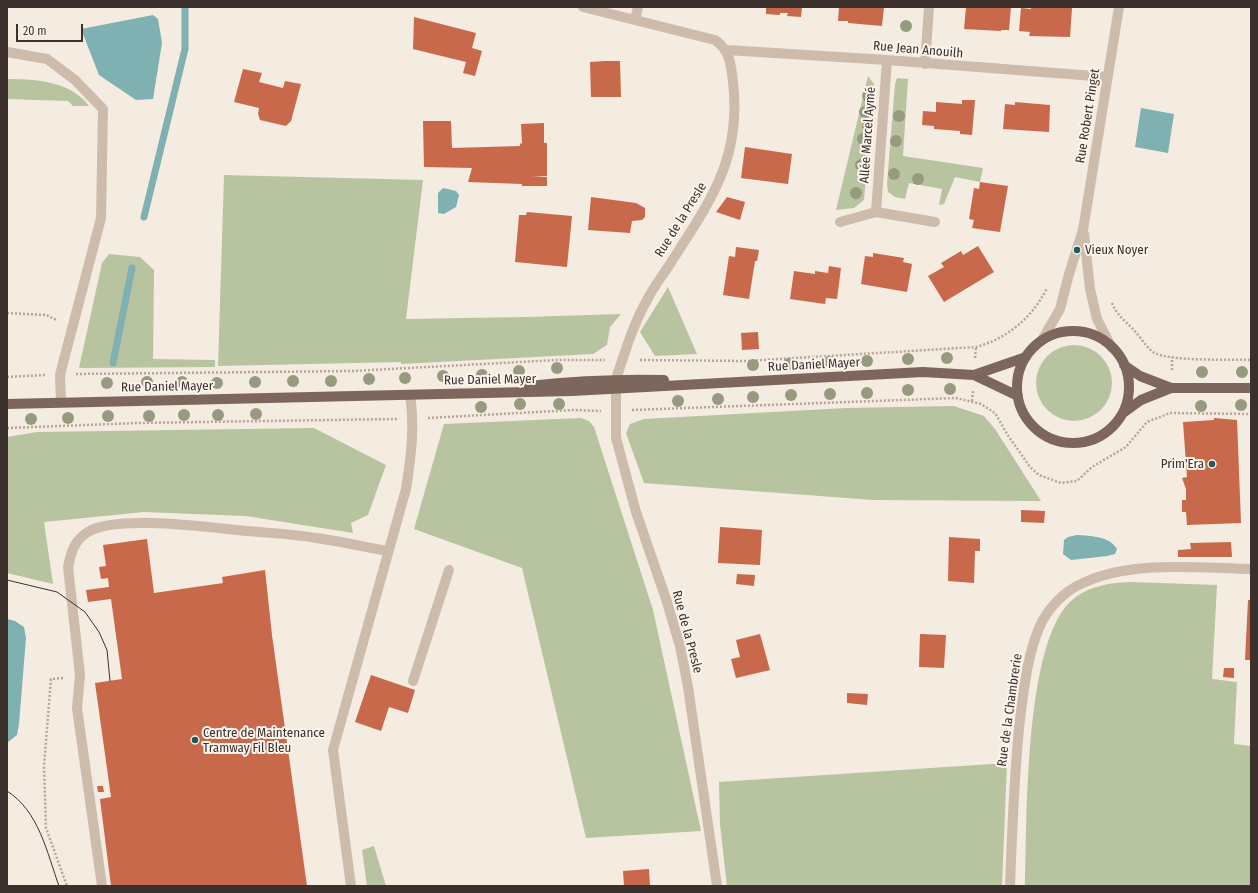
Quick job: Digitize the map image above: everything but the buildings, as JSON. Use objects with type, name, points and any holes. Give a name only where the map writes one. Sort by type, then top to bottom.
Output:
[{"type":"main road","points":[[1171,388],[1142,400],[1123,413],[1110,429],[1097,438],[1082,442],[1067,443],[1049,438],[1034,428],[1023,413],[1018,396],[1017,378],[1026,357],[1042,340],[1066,332],[1078,332],[1102,340],[1112,348],[1124,365],[1140,376],[1171,388],[1251,388]]},
{"type":"main road","name":"Rue Daniel Mayer","points":[[7,404],[410,395],[616,384],[751,382],[923,372],[974,374],[1026,357]]},
{"type":"main road","points":[[1123,413],[1129,394],[1124,365]]},
{"type":"main road","name":"Rue Daniel Mayer","points":[[974,374],[1018,396]]},
{"type":"street","points":[[583,7],[635,18],[706,36],[715,40],[727,50]]},
{"type":"street","points":[[635,18],[638,7]]},
{"type":"street","points":[[925,64],[929,7]]},
{"type":"street","name":"Rue Robert Pinget","points":[[1042,340],[1060,309],[1068,274],[1083,230],[1118,7]]},
{"type":"street","name":"Rue Jean Anouilh","points":[[727,50],[887,60],[1107,77]]},
{"type":"street","name":"Rue de la Presle","points":[[717,886],[688,687],[680,646],[636,512],[616,438],[616,384],[636,322],[647,299],[708,204],[719,184],[726,164],[734,126],[735,108],[732,66],[727,50]]},
{"type":"street","points":[[7,52],[47,59],[75,80],[103,109],[101,218],[60,375],[61,402]]},
{"type":"street","name":"Allée Marcel Aymé","points":[[876,212],[887,60]]},
{"type":"street","points":[[840,222],[876,212],[935,222]]},
{"type":"street","name":"Rue Robert Pinget","points":[[1083,230],[1090,288],[1097,319],[1112,348]]},
{"type":"street","points":[[351,886],[333,750],[406,488],[412,456],[414,419],[410,395]]},
{"type":"street","points":[[102,886],[77,708],[80,675],[68,567],[71,551],[79,539],[88,532],[100,526],[117,524],[170,524],[316,538],[388,551]]},
{"type":"street","name":"Rue de la Chambrerie","points":[[1010,886],[1015,765],[1023,698],[1032,648],[1040,626],[1050,611],[1062,596],[1082,583],[1115,573],[1167,568],[1251,569]]},
{"type":"street","points":[[413,680],[449,570]]},
{"type":"path","name":"Rue Daniel Mayer","points":[[646,360],[746,361],[976,347],[1003,337],[1032,313],[1038,305],[1048,285]]},
{"type":"path","points":[[1111,299],[1119,315],[1140,336],[1145,345],[1158,354],[1172,357],[1251,360]]},
{"type":"path","points":[[7,313],[46,315],[58,320],[60,324]]},
{"type":"path","name":"Rue Daniel Mayer","points":[[7,377],[26,375],[353,371],[557,360],[601,360]]},
{"type":"path","points":[[632,410],[956,398],[982,404],[995,413],[1006,434],[1030,467],[1039,475],[1061,483],[1077,481],[1092,467],[1126,446],[1147,422],[1158,416],[1170,413],[1251,414]]},
{"type":"path","points":[[7,428],[137,423],[414,419],[573,410],[598,411]]},
{"type":"path","points":[[67,886],[46,828],[44,766],[51,679],[80,675]]},
{"type":"green space","points":[[868,76],[874,84],[864,200],[854,208],[836,210]]},
{"type":"green space","points":[[897,78],[908,79],[903,156],[983,168],[980,182],[955,177],[944,204],[939,205],[942,189],[909,183],[905,199],[895,197],[888,192],[887,184],[895,84]]},
{"type":"green space","points":[[7,79],[41,81],[63,86],[73,91],[89,106],[73,106],[68,101],[7,99]]},
{"type":"green space","points":[[224,175],[423,180],[406,319],[621,314],[610,327],[607,345],[593,354],[401,364],[401,362],[218,366]]},
{"type":"green space","points":[[109,254],[140,257],[154,270],[153,359],[215,360],[215,367],[79,368],[102,263]]},
{"type":"green space","points":[[668,287],[697,354],[655,356],[640,332]]},
{"type":"green space","points":[[1074,345],[1088,348],[1101,356],[1109,369],[1112,383],[1109,397],[1101,410],[1088,418],[1074,421],[1060,418],[1047,410],[1039,397],[1036,383],[1039,369],[1047,356],[1060,348]]},
{"type":"green space","points":[[954,406],[984,416],[995,429],[1041,501],[874,500],[644,483],[626,433],[630,424],[644,419],[846,408]]},
{"type":"green space","points":[[581,418],[589,421],[594,427],[653,610],[701,831],[586,838],[522,568],[414,529],[444,424]]},
{"type":"green space","points":[[314,428],[386,465],[368,515],[351,523],[353,533],[246,516],[144,512],[44,522],[53,584],[7,573],[7,437],[37,432]]},
{"type":"green space","points":[[1131,582],[1217,585],[1212,679],[1237,682],[1234,744],[1251,746],[1251,886],[1025,886],[1026,821],[1031,736],[1036,694],[1044,656],[1055,624],[1070,602],[1083,592],[1098,586]]},
{"type":"green space","points":[[1007,763],[1002,886],[727,886],[720,824],[719,782]]},
{"type":"green space","points":[[374,846],[386,886],[367,886],[362,850]]},
{"type":"water","points":[[153,15],[158,19],[162,43],[153,99],[136,100],[99,75],[81,29]]},
{"type":"water","points":[[1141,108],[1174,114],[1168,153],[1135,147]]},
{"type":"water","points":[[443,188],[456,191],[459,195],[456,207],[444,214],[438,213],[438,193]]},
{"type":"water","points":[[1077,535],[1110,541],[1117,549],[1115,554],[1071,560],[1063,554],[1064,540],[1068,537]]},
{"type":"water","points":[[7,619],[15,621],[24,627],[26,638],[19,724],[17,735],[7,743]]},
{"type":"waterway","points":[[144,217],[185,49],[185,7]]},
{"type":"waterway","points":[[113,363],[132,268]]},
{"type":"tram line","points":[[7,580],[57,592],[85,612],[99,632],[107,650],[110,681]]},
{"type":"tram line","points":[[7,791],[18,799],[34,821],[46,847],[59,886]]},
{"type":"place","name":"Vieux Noyer","points":[[1077,250]]},
{"type":"place","name":"Prim'Era","points":[[1212,464]]},
{"type":"place","name":"Centre de Maintenance Tramway Fil Bleu","points":[[195,740]]}]
